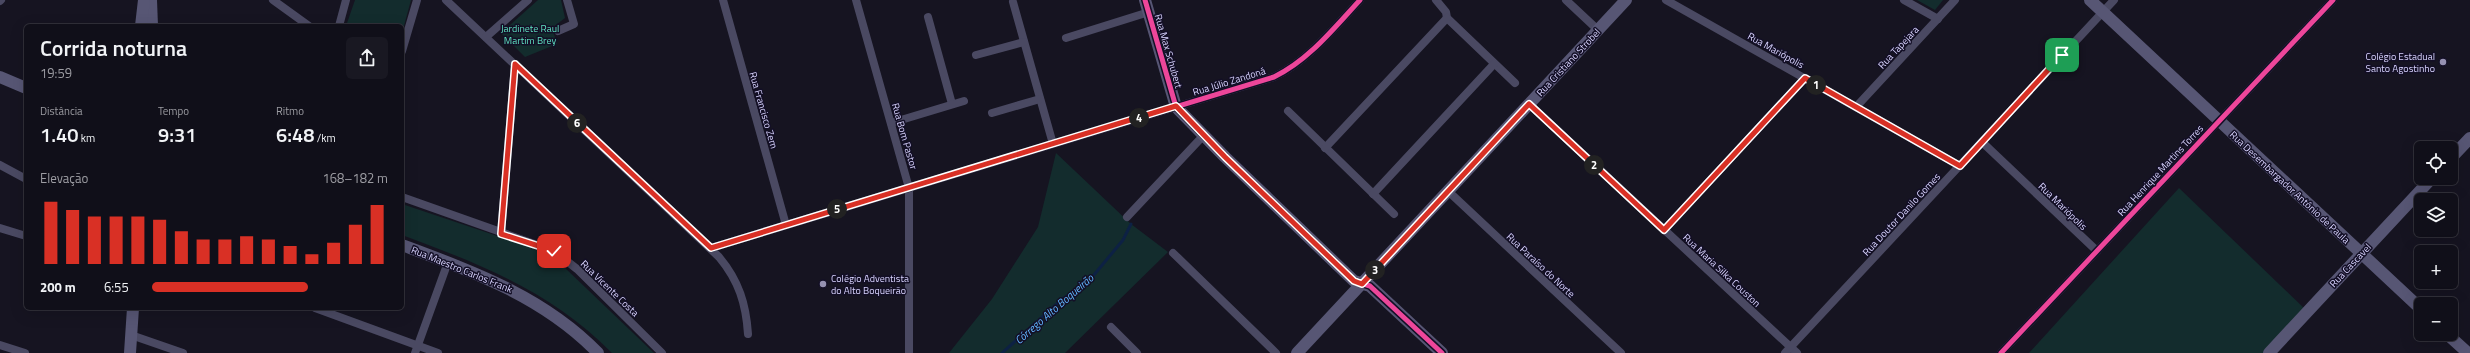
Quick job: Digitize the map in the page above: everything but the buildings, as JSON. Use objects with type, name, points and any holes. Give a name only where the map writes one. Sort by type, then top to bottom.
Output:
[{"type":"main road","points":[[141,24],[144,0]]},
{"type":"main road","points":[[152,0],[152,24]]},
{"type":"main road","name":"Rua Max Schubert","points":[[1145,0],[1176,106]]},
{"type":"main road","name":"Rua Cristiano Strobel","points":[[1297,353],[1626,0]]},
{"type":"main road","name":"Rua Desembargador Antônio de Paula","points":[[2090,0],[2414,303]]},
{"type":"main road","points":[[2,78],[24,82]]},
{"type":"main road","points":[[2,78],[24,87]]},
{"type":"main road","points":[[1176,106],[1203,136],[1354,281],[1370,286],[1442,353]]},
{"type":"main road","points":[[2458,151],[2470,138]]},
{"type":"main road","name":"Rua Cascavel","points":[[2269,353],[2425,185]]},
{"type":"main road","name":"Rua Maestro Carlos Frank","points":[[404,246],[501,284],[536,303],[572,329],[598,353]]},
{"type":"main road","points":[[130,353],[133,310]]},
{"type":"main road","points":[[2455,341],[2468,353]]},
{"type":"street","points":[[273,0],[306,24]]},
{"type":"street","points":[[340,24],[346,0]]},
{"type":"street","points":[[404,44],[417,0]]},
{"type":"street","points":[[446,0],[711,248],[727,266],[742,293],[746,306],[748,334]]},
{"type":"street","points":[[486,37],[528,0]]},
{"type":"street","points":[[558,31],[574,24],[568,0]]},
{"type":"street","name":"Rua Francisco Zem","points":[[723,0],[786,225]]},
{"type":"street","name":"Rua Bom Pastor","points":[[856,0],[909,188],[909,353]]},
{"type":"street","name":"Rua Júlio Zandoná","points":[[711,248],[1274,76],[1293,66],[1310,53],[1360,0]]},
{"type":"street","points":[[1325,148],[1446,18],[1446,12],[1436,0]]},
{"type":"street","points":[[1566,0],[1598,30]]},
{"type":"street","name":"Rua Mariópolis","points":[[1666,0],[1960,166]]},
{"type":"street","points":[[1904,0],[1938,19]]},
{"type":"street","name":"Rua Tapejara","points":[[1856,107],[1955,0]]},
{"type":"street","name":"Rua Doutor Danilo Gomes","points":[[1787,350],[2114,0]]},
{"type":"street","name":"Rua Henrique Martins Torres","points":[[2001,353],[2333,0]]},
{"type":"street","points":[[1013,2],[1053,144]]},
{"type":"street","points":[[1066,38],[1149,12]]},
{"type":"street","points":[[928,17],[952,104]]},
{"type":"street","points":[[1446,18],[1515,83]]},
{"type":"street","points":[[976,55],[1024,42]]},
{"type":"street","points":[[501,234],[515,64]]},
{"type":"street","points":[[1373,194],[1494,64]]},
{"type":"street","points":[[1664,230],[1805,78]]},
{"type":"street","points":[[992,113],[1040,99]]},
{"type":"street","points":[[891,123],[964,101]]},
{"type":"street","name":"Rua Maria Silka Couston","points":[[1529,104],[1664,230],[1787,350],[1797,353]]},
{"type":"street","points":[[1288,111],[1394,214]]},
{"type":"street","points":[[1126,217],[1203,136]]},
{"type":"street","name":"Rua Mariópolis","points":[[1982,142],[2097,251]]},
{"type":"street","points":[[0,164],[24,178]]},
{"type":"street","name":"Rua Paraíso do Norte","points":[[1448,191],[1622,353]]},
{"type":"street","name":"Rua Vicente Costa","points":[[404,198],[501,234],[544,247],[565,259],[662,353]]},
{"type":"street","points":[[0,228],[24,235]]},
{"type":"street","points":[[1173,253],[1276,353]]},
{"type":"street","points":[[417,349],[448,262]]},
{"type":"street","points":[[320,310],[417,349],[438,353]]},
{"type":"street","points":[[1111,327],[1137,353]]},
{"type":"street","points":[[131,335],[183,353]]},
{"type":"street","points":[[0,345],[25,353]]},
{"type":"green space","points":[[355,0],[411,0],[404,26],[404,24],[347,24]]},
{"type":"green space","name":"Jardinete Raul Martim Brey","points":[[538,0],[561,0],[565,18],[552,28],[557,44],[525,57],[501,33]]},
{"type":"green space","points":[[1917,0],[1943,0],[1935,10]]},
{"type":"green space","points":[[1056,153],[1131,224],[1168,252],[1065,353],[949,353],[992,299],[1038,227]]},
{"type":"green space","points":[[2179,188],[2306,310],[2266,353],[2029,353]]},
{"type":"green space","points":[[404,205],[533,248],[564,267],[654,353],[612,353],[589,331],[540,296],[488,269],[404,236]]},
{"type":"waterway","name":"Córrego Alto Boqueirão","points":[[1002,353],[1061,300],[1088,282],[1123,240],[1131,224]]},
{"type":"cycle path","points":[[1145,0],[1176,107],[1225,157],[1354,281],[1370,286],[1442,353]]},
{"type":"cycle path","points":[[711,248],[1274,77],[1287,70],[1310,53],[1360,0]]},
{"type":"cycle path","points":[[2001,353],[2333,0]]},
{"type":"place","name":"Colégio Estadual Santo Agostinho","points":[[2443,62]]},
{"type":"place","name":"Colégio Adventista do Alto Boqueirão","points":[[823,284]]},
{"type":"route","points":[[554,251],[501,234],[515,64],[711,248],[1176,106],[1205,138],[1242,174],[1354,281],[1362,284],[1529,104],[1664,230],[1805,78],[1960,166],[2062,55]]}]
